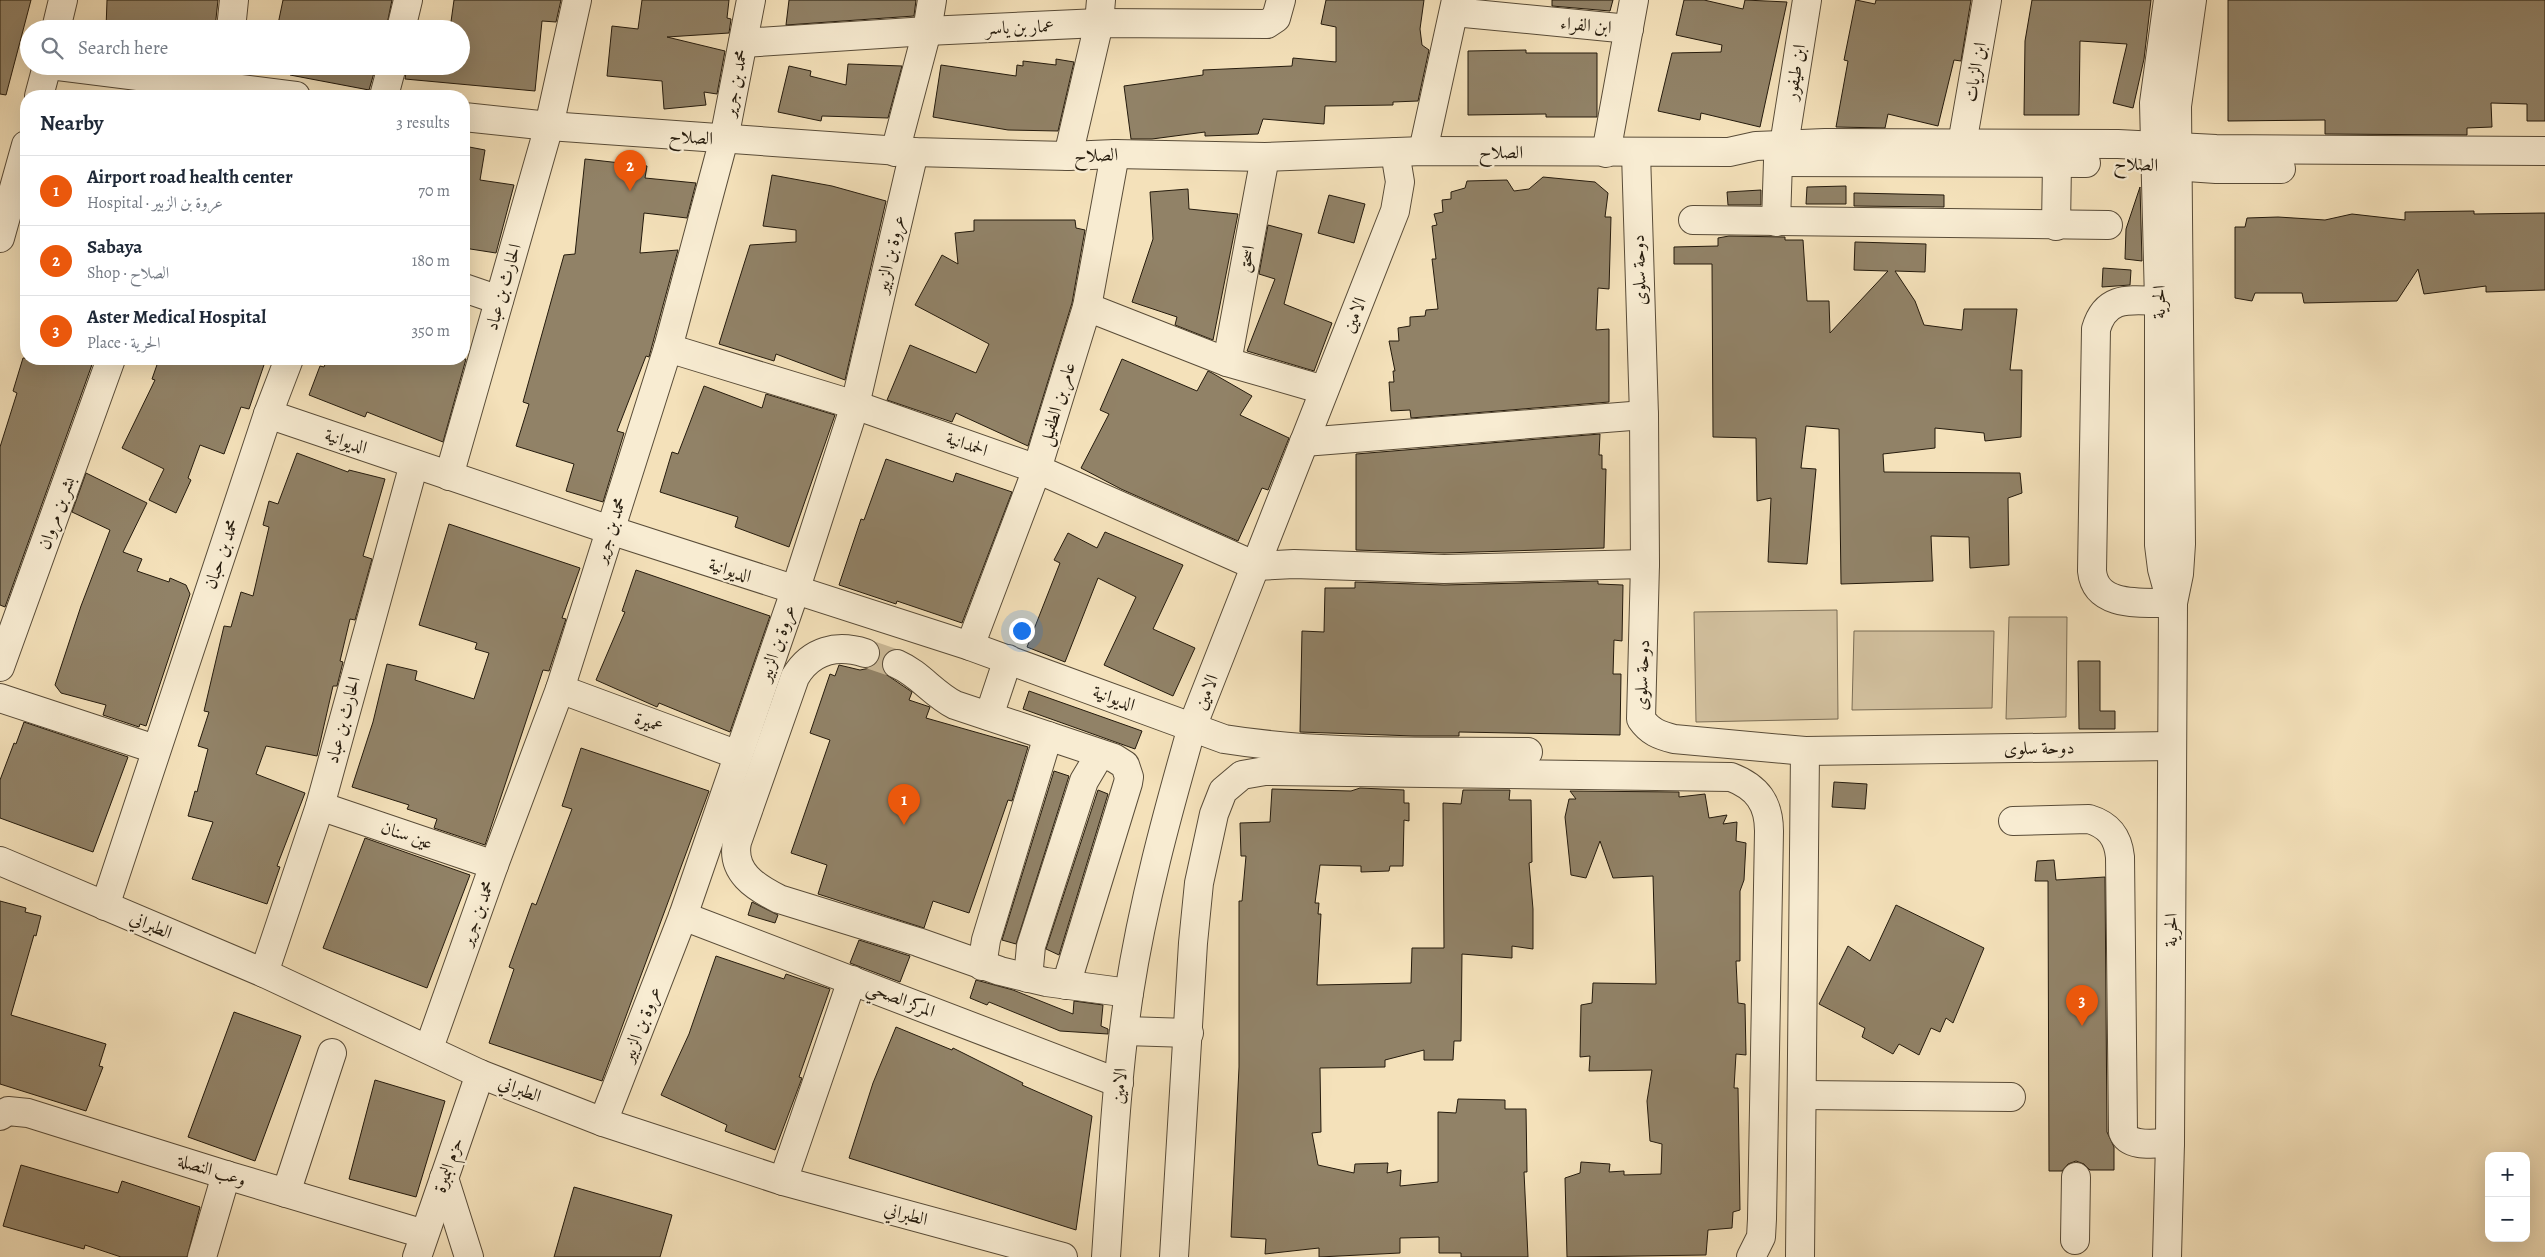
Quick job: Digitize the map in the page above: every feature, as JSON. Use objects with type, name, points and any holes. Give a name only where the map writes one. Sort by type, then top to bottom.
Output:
[{"type":"street","points":[[58,20],[63,0]]},
{"type":"street","points":[[231,20],[234,0]]},
{"type":"street","points":[[403,20],[408,0]]},
{"type":"street","name":"الحارث بن عباد","points":[[449,476],[549,126],[577,0]]},
{"type":"street","name":"محمد بن جرير","points":[[429,1048],[494,865],[560,689],[668,348],[724,139],[751,0]]},
{"type":"street","name":"عروة بن الزبير","points":[[604,1122],[682,916],[795,591],[856,405],[932,0]]},
{"type":"street","name":"عمار بن ياسر","points":[[743,43],[927,30],[1100,12],[1267,24],[1276,18],[1281,0]]},
{"type":"street","name":"ابن الفراء","points":[[1606,153],[1634,0]]},
{"type":"street","name":"ابن طيفور","points":[[1776,222],[1781,153],[1807,0]]},
{"type":"street","name":"ابن الزيات","points":[[1962,144],[1988,0]]},
{"type":"street","name":"الحرية","points":[[2167,1257],[2170,1144],[2173,603],[2179,574],[2181,544],[2167,156],[2154,103],[2168,0]]},
{"type":"street","name":"الحرية","points":[[2173,603],[2164,581],[2159,546],[2159,301],[2167,156],[2177,106],[2192,0]]},
{"type":"street","points":[[1423,151],[1455,6]]},
{"type":"street","name":"ابن الفراء","points":[[1455,6],[1629,29]]},
{"type":"street","points":[[1068,156],[1100,12]]},
{"type":"street","points":[[41,90],[45,75]]},
{"type":"street","points":[[142,75],[217,83],[260,90]]},
{"type":"street","points":[[386,90],[390,75]]},
{"type":"street","name":"الصلاح","points":[[470,118],[549,126],[904,152],[1068,156],[1115,154],[1265,156],[1423,151],[1729,152],[1756,161],[1781,153],[1962,144],[2167,156],[2216,169],[2545,165]]},
{"type":"street","name":"الصلاح","points":[[1781,153],[2057,163],[2167,156],[2545,150]]},
{"type":"street","name":"الامين","points":[[1106,1257],[1119,1083],[1127,1013],[1156,856],[1192,727],[1395,212],[1400,182],[1395,152]]},
{"type":"street","name":"دوحة سلوى","points":[[1636,153],[1644,415],[1645,564],[1641,720],[1647,729],[1658,735],[1674,739],[1805,751],[2171,746]]},
{"type":"street","name":"عامر بن الطفيل","points":[[970,646],[1037,469],[1087,307],[1115,154]]},
{"type":"street","name":"اسحق","points":[[1227,362],[1265,156]]},
{"type":"street","points":[[2056,226],[2057,163]]},
{"type":"street","points":[[2,223],[20,164]]},
{"type":"street","points":[[1694,220],[2056,226],[2108,225]]},
{"type":"street","points":[[470,290],[499,300]]},
{"type":"street","points":[[2159,301],[2124,300],[2116,303],[2102,313],[2096,329],[2092,572],[2096,587],[2108,598],[2173,603]]},
{"type":"street","points":[[1087,307],[1227,362],[1324,390]]},
{"type":"street","name":"الحمدانية","points":[[668,348],[856,405],[1037,469],[1256,566]]},
{"type":"street","name":"بشر بن مروان","points":[[0,668],[109,365]]},
{"type":"street","name":"محمد بن حبان","points":[[105,906],[155,749],[268,414],[287,365]]},
{"type":"street","name":"الديوانية","points":[[268,414],[610,530],[970,646],[1224,738],[1267,746],[1359,750],[1528,752]]},
{"type":"street","points":[[1304,442],[1644,415]]},
{"type":"street","name":"الحارث بن عباد","points":[[264,973],[320,806],[414,464]]},
{"type":"street","points":[[1256,566],[1294,564],[1444,569],[1645,564]]},
{"type":"street","points":[[863,660],[838,648],[813,656],[799,669],[788,694],[737,842],[735,850],[739,867],[758,887],[779,899],[918,942],[982,966],[1028,978],[1066,985],[1127,1013],[1189,1025]]},
{"type":"street","points":[[989,716],[1008,659]]},
{"type":"street","points":[[895,670],[931,688],[955,704],[1120,760],[1125,765],[1129,777],[1066,985]]},
{"type":"street","name":"عميرة","points":[[560,689],[738,755]]},
{"type":"street","points":[[0,698],[155,749]]},
{"type":"street","points":[[982,966],[986,940],[1048,736]]},
{"type":"street","points":[[1174,1257],[1196,913],[1214,814],[1223,791],[1242,776],[1253,772],[1731,777],[1745,782],[1756,791],[1765,802],[1769,816],[1758,1238],[1800,1238],[1803,1095],[1805,751]]},
{"type":"street","points":[[1028,978],[1033,941],[1084,781],[1100,754]]},
{"type":"street","name":"عين سنان","points":[[320,806],[494,865]]},
{"type":"street","points":[[2013,821],[2089,819],[2100,822],[2116,836],[2120,857],[2123,1132],[2127,1139],[2134,1142],[2170,1144]]},
{"type":"street","points":[[1769,848],[1804,848]]},
{"type":"street","name":"الطبراني","points":[[0,861],[264,973],[429,1048],[480,1074],[604,1122],[783,1181],[1063,1257]]},
{"type":"street","name":"المركز الصحي","points":[[682,916],[1119,1083]]},
{"type":"street","points":[[783,1181],[852,980]]},
{"type":"street","points":[[286,1193],[332,1053]]},
{"type":"street","name":"حزم البمبرة","points":[[421,1245],[480,1074]]},
{"type":"street","points":[[1803,1095],[2011,1097]]},
{"type":"street","name":"وعب النصلة","points":[[0,1116],[8,1111],[28,1113],[286,1193],[421,1245]]},
{"type":"street","points":[[202,1257],[226,1175]]},
{"type":"street","points":[[2075,1240],[2076,1177]]},
{"type":"street","points":[[444,1178],[469,1257]]},
{"type":"shaded area","points":[[1837,610],[1838,719],[1696,722],[1694,612]]},
{"type":"shaded area","points":[[2009,617],[2067,617],[2066,717],[2006,719]]},
{"type":"shaded area","points":[[1854,631],[1994,631],[1992,708],[1852,710]]},
{"type":"building","points":[[0,0],[31,0],[26,20],[20,20],[20,42],[6,95],[0,94]]},
{"type":"building","points":[[107,0],[218,0],[216,20],[106,20]]},
{"type":"building","points":[[283,0],[392,0],[388,20],[279,20]]},
{"type":"building","points":[[454,0],[561,0],[556,22],[542,21],[535,91],[405,79],[406,75],[470,75],[470,20],[451,20]]},
{"type":"building","points":[[642,0],[729,0],[727,18],[731,19],[729,33],[667,37],[725,51],[717,94],[704,92],[706,105],[664,109],[662,81],[607,76],[612,26],[638,29]]},
{"type":"building","points":[[789,0],[916,0],[914,16],[786,25]]},
{"type":"building","points":[[1326,0],[1424,0],[1420,29],[1422,45],[1429,50],[1418,101],[1393,102],[1393,105],[1325,106],[1324,124],[1263,119],[1258,134],[1205,136],[1205,132],[1152,139],[1131,139],[1124,86],[1203,75],[1203,70],[1292,66],[1293,58],[1336,62],[1336,27],[1321,24]]},
{"type":"building","points":[[1552,0],[1613,0],[1610,11],[1552,6]]},
{"type":"building","points":[[1684,0],[1704,0],[1743,9],[1745,0],[1787,2],[1760,127],[1701,113],[1700,120],[1658,111],[1672,53],[1721,52],[1722,45],[1676,35]]},
{"type":"building","points":[[1856,0],[1875,4],[1876,0],[1971,0],[1961,61],[1954,60],[1938,126],[1888,114],[1885,128],[1836,127],[1848,61],[1844,60]]},
{"type":"building","points":[[2032,0],[2151,0],[2144,59],[2133,108],[2113,103],[2127,44],[2080,41],[2079,115],[2024,115],[2025,41]]},
{"type":"building","points":[[2228,0],[2545,0],[2545,121],[2527,121],[2527,104],[2491,103],[2492,127],[2467,128],[2467,135],[2325,134],[2325,120],[2228,121]]},
{"type":"building","points":[[1526,50],[1526,53],[1597,53],[1597,117],[1546,117],[1546,114],[1468,115],[1468,51]]},
{"type":"building","points":[[1056,59],[1074,62],[1058,131],[1008,130],[933,117],[941,65],[1016,76],[1017,65],[1023,66],[1023,61],[1056,65]]},
{"type":"building","points":[[848,64],[902,66],[888,118],[822,116],[821,121],[778,112],[789,66],[811,71],[810,76],[846,85]]},
{"type":"building","points":[[290,75],[373,75],[369,90]]},
{"type":"building","points":[[470,147],[485,150],[480,180],[514,185],[496,253],[470,249]]},
{"type":"building","points":[[585,159],[647,166],[645,178],[696,183],[687,218],[644,213],[640,253],[678,250],[649,357],[646,356],[617,431],[624,433],[603,502],[566,491],[574,464],[516,446],[529,404],[523,402],[564,255],[575,254]]},
{"type":"building","points":[[772,175],[832,186],[886,201],[845,380],[776,354],[774,361],[719,344],[750,245],[796,242],[796,230],[763,226]]},
{"type":"building","points":[[1543,177],[1595,182],[1608,193],[1605,217],[1611,217],[1609,289],[1598,288],[1596,330],[1609,329],[1609,402],[1411,418],[1410,410],[1391,411],[1389,382],[1394,382],[1393,371],[1395,371],[1389,341],[1399,341],[1398,328],[1410,326],[1410,317],[1425,316],[1426,310],[1438,309],[1432,259],[1436,259],[1432,226],[1437,225],[1434,214],[1443,212],[1442,200],[1451,199],[1451,192],[1465,188],[1467,181],[1507,180],[1514,191],[1529,189]]},
{"type":"building","points":[[1846,186],[1846,204],[1806,204],[1807,187]]},
{"type":"building","points":[[2140,187],[2142,261],[2125,259],[2126,229]]},
{"type":"building","points":[[1188,189],[1189,209],[1238,214],[1213,340],[1175,325],[1177,317],[1132,302],[1153,239],[1150,192]]},
{"type":"building","points":[[1761,190],[1761,205],[1728,205],[1727,192]]},
{"type":"building","points":[[1854,193],[1944,195],[1944,207],[1854,206]]},
{"type":"building","points":[[1329,195],[1365,204],[1354,243],[1318,233]]},
{"type":"building","points":[[2474,211],[2474,214],[2545,213],[2545,290],[2486,292],[2486,286],[2424,294],[2418,269],[2397,301],[2304,303],[2302,293],[2255,293],[2252,301],[2235,298],[2235,227],[2245,227],[2247,218],[2278,217],[2325,220],[2352,214],[2405,220],[2405,212]]},
{"type":"building","points":[[974,220],[1075,220],[1076,228],[1085,230],[1072,303],[1028,446],[956,413],[952,422],[887,400],[910,345],[976,373],[989,344],[915,305],[942,255],[958,264],[955,233],[974,231]]},
{"type":"building","points":[[1268,225],[1302,234],[1284,304],[1332,323],[1314,371],[1247,351],[1275,279],[1259,274]]},
{"type":"building","points":[[1729,236],[1785,237],[1785,240],[1803,240],[1807,301],[1829,301],[1830,333],[1888,271],[1854,270],[1855,242],[1926,244],[1925,272],[1895,271],[1915,301],[1924,325],[1962,330],[1964,309],[2017,309],[2010,370],[2022,370],[2021,437],[1985,441],[1984,433],[1935,428],[1935,448],[1883,454],[1884,472],[2020,473],[2022,493],[2008,498],[2009,565],[1970,568],[1969,537],[1931,536],[1933,581],[1841,584],[1839,429],[1806,426],[1801,468],[1816,469],[1807,564],[1768,562],[1771,498],[1757,501],[1756,438],[1713,437],[1712,264],[1674,264],[1674,247],[1718,246],[1718,238]]},
{"type":"building","points":[[2103,268],[2131,270],[2130,285],[2102,287]]},
{"type":"building","points":[[1122,359],[1197,391],[1208,371],[1252,396],[1240,415],[1289,438],[1268,490],[1262,488],[1238,541],[1121,489],[1081,468],[1109,414],[1100,410]]},
{"type":"building","points":[[21,365],[92,365],[5,607],[0,605],[0,447],[17,393],[13,391]]},
{"type":"building","points":[[157,365],[264,365],[249,409],[241,407],[224,454],[200,445],[188,478],[191,480],[176,513],[149,500],[164,469],[122,448],[155,380],[152,379]]},
{"type":"building","points":[[325,365],[464,365],[443,442],[367,412],[365,417],[309,395],[320,366],[324,367]]},
{"type":"building","points":[[704,386],[762,408],[766,394],[835,415],[789,547],[735,527],[738,517],[660,492],[672,452],[678,454]]},
{"type":"building","points":[[1600,434],[1599,455],[1602,455],[1602,469],[1606,469],[1604,548],[1444,553],[1356,550],[1356,454]]},
{"type":"building","points":[[297,453],[348,472],[349,470],[385,479],[363,556],[372,559],[355,620],[350,619],[340,661],[343,662],[337,686],[333,686],[317,756],[266,746],[256,774],[305,793],[277,866],[280,867],[267,904],[192,879],[213,822],[188,816],[195,791],[197,792],[208,749],[198,746],[209,712],[204,711],[224,626],[231,627],[241,592],[253,596],[269,527],[263,525],[269,501],[278,504]]},
{"type":"building","points":[[886,459],[953,482],[956,473],[1012,492],[962,623],[897,601],[896,604],[839,585],[861,519],[864,520]]},
{"type":"building","points":[[86,473],[147,503],[123,552],[142,559],[137,571],[169,582],[170,578],[186,585],[190,594],[146,726],[140,724],[139,727],[103,715],[106,705],[61,693],[55,685],[81,606],[110,530],[72,512]]},
{"type":"building","points":[[449,524],[580,568],[562,618],[566,619],[549,671],[543,670],[485,845],[434,828],[437,819],[407,809],[409,805],[352,787],[373,722],[387,664],[417,671],[415,680],[474,699],[489,653],[475,649],[477,643],[419,625]]},
{"type":"building","points":[[1105,532],[1183,565],[1153,629],[1195,648],[1173,696],[1104,665],[1136,597],[1098,578],[1065,662],[1027,647],[1060,563],[1054,560],[1068,533],[1097,548]]},
{"type":"building","points":[[636,570],[770,616],[730,732],[659,703],[657,707],[596,680],[625,612],[622,611]]},
{"type":"building","points":[[1598,581],[1598,584],[1623,585],[1622,641],[1614,640],[1613,674],[1621,674],[1620,735],[1459,732],[1459,736],[1414,736],[1300,732],[1302,631],[1324,632],[1325,588],[1355,588],[1355,582],[1444,585]]},
{"type":"building","points":[[880,656],[883,657],[881,665],[884,673],[912,692],[909,700],[930,707],[926,718],[1028,747],[1012,801],[1008,800],[969,913],[933,901],[924,928],[818,894],[827,865],[791,853],[830,740],[810,733],[830,674],[835,676],[839,665],[860,670],[870,668],[876,664]]},
{"type":"building","points":[[2078,661],[2100,661],[2100,711],[2115,711],[2115,729],[2079,729]]},
{"type":"building","points":[[1029,691],[1142,731],[1135,749],[1023,709]]},
{"type":"building","points":[[24,722],[128,757],[93,852],[0,818],[0,780]]},
{"type":"building","points":[[581,748],[709,791],[602,1081],[489,1043],[514,969],[509,967],[532,903],[536,905],[572,809],[562,806]]},
{"type":"building","points":[[1054,771],[1069,776],[1016,944],[1002,940]]},
{"type":"building","points":[[1834,782],[1867,784],[1865,809],[1832,807]]},
{"type":"building","points":[[1360,788],[1404,790],[1404,803],[1409,803],[1409,821],[1404,820],[1403,866],[1390,866],[1389,871],[1361,872],[1361,866],[1320,865],[1315,903],[1319,903],[1318,914],[1321,914],[1317,985],[1411,983],[1412,948],[1444,948],[1443,803],[1461,804],[1463,790],[1510,790],[1509,800],[1531,800],[1532,862],[1529,863],[1533,909],[1533,949],[1512,946],[1512,958],[1462,954],[1461,1041],[1454,1041],[1453,1060],[1424,1060],[1424,1050],[1385,1060],[1385,1067],[1320,1068],[1321,1132],[1312,1133],[1318,1165],[1354,1173],[1355,1164],[1388,1163],[1387,1173],[1401,1170],[1400,1186],[1438,1182],[1438,1112],[1456,1113],[1458,1099],[1505,1100],[1505,1109],[1526,1109],[1527,1172],[1524,1172],[1528,1257],[1461,1257],[1461,1253],[1439,1253],[1439,1237],[1400,1238],[1400,1253],[1319,1257],[1319,1248],[1265,1254],[1266,1239],[1231,1237],[1239,1067],[1239,901],[1242,901],[1246,856],[1241,856],[1240,823],[1270,822],[1272,789],[1351,791]]},
{"type":"building","points":[[1098,790],[1108,794],[1059,955],[1046,949]]},
{"type":"building","points":[[1570,791],[1679,792],[1679,797],[1705,794],[1709,818],[1727,815],[1723,824],[1737,822],[1736,841],[1746,843],[1744,880],[1740,891],[1740,961],[1736,961],[1738,1003],[1745,1004],[1746,1055],[1736,1054],[1734,1088],[1738,1088],[1740,1210],[1733,1212],[1732,1228],[1708,1230],[1706,1255],[1567,1257],[1565,1178],[1580,1173],[1581,1162],[1610,1164],[1609,1172],[1624,1171],[1624,1175],[1661,1174],[1662,1144],[1650,1141],[1647,1101],[1652,1070],[1589,1071],[1590,1056],[1580,1057],[1581,1005],[1592,1003],[1593,983],[1656,984],[1653,876],[1613,878],[1600,841],[1586,878],[1571,875],[1565,817],[1569,799],[1576,799]]},
{"type":"building","points":[[365,838],[470,875],[427,988],[323,948]]},
{"type":"building","points":[[2054,860],[2056,880],[2105,877],[2107,1132],[2114,1147],[2114,1170],[2090,1170],[2084,1164],[2076,1161],[2068,1164],[2062,1171],[2049,1171],[2048,881],[2035,881],[2037,861]]},
{"type":"building","points":[[0,901],[26,908],[25,912],[41,916],[11,1015],[106,1044],[99,1066],[103,1067],[86,1111],[0,1084]]},
{"type":"building","points":[[752,902],[778,915],[775,923],[748,915]]},
{"type":"building","points":[[1896,905],[1984,948],[1953,1023],[1946,1018],[1940,1032],[1931,1028],[1919,1055],[1899,1044],[1893,1054],[1862,1037],[1865,1028],[1819,1004],[1848,946],[1870,961]]},
{"type":"building","points":[[859,940],[910,956],[900,982],[850,963]]},
{"type":"building","points":[[716,956],[784,979],[786,974],[830,989],[799,1077],[802,1078],[775,1150],[725,1131],[727,1125],[661,1095],[689,1034]]},
{"type":"building","points":[[976,980],[1013,990],[1073,1014],[1074,1001],[1103,1005],[1101,1026],[1108,1029],[1108,1034],[1060,1031],[989,1002],[987,1005],[970,998]]},
{"type":"building","points":[[234,1012],[301,1036],[255,1161],[188,1137]]},
{"type":"building","points":[[896,1027],[952,1050],[953,1048],[1023,1083],[1022,1085],[1092,1116],[1076,1230],[849,1158],[873,1083]]},
{"type":"building","points":[[375,1080],[445,1101],[416,1197],[349,1179]]},
{"type":"building","points":[[21,1165],[118,1193],[122,1181],[200,1207],[187,1257],[121,1257],[85,1245],[84,1249],[3,1226]]},
{"type":"building","points":[[574,1187],[672,1215],[660,1257],[554,1257]]},
{"type":"tunnel","points":[[865,653],[897,664]]},
{"type":"place","name":"Sabaya","points":[[630,191]]},
{"type":"place","name":"Airport road health center","points":[[904,825]]},
{"type":"place","name":"Aster Medical Hospital","points":[[2082,1026]]}]
